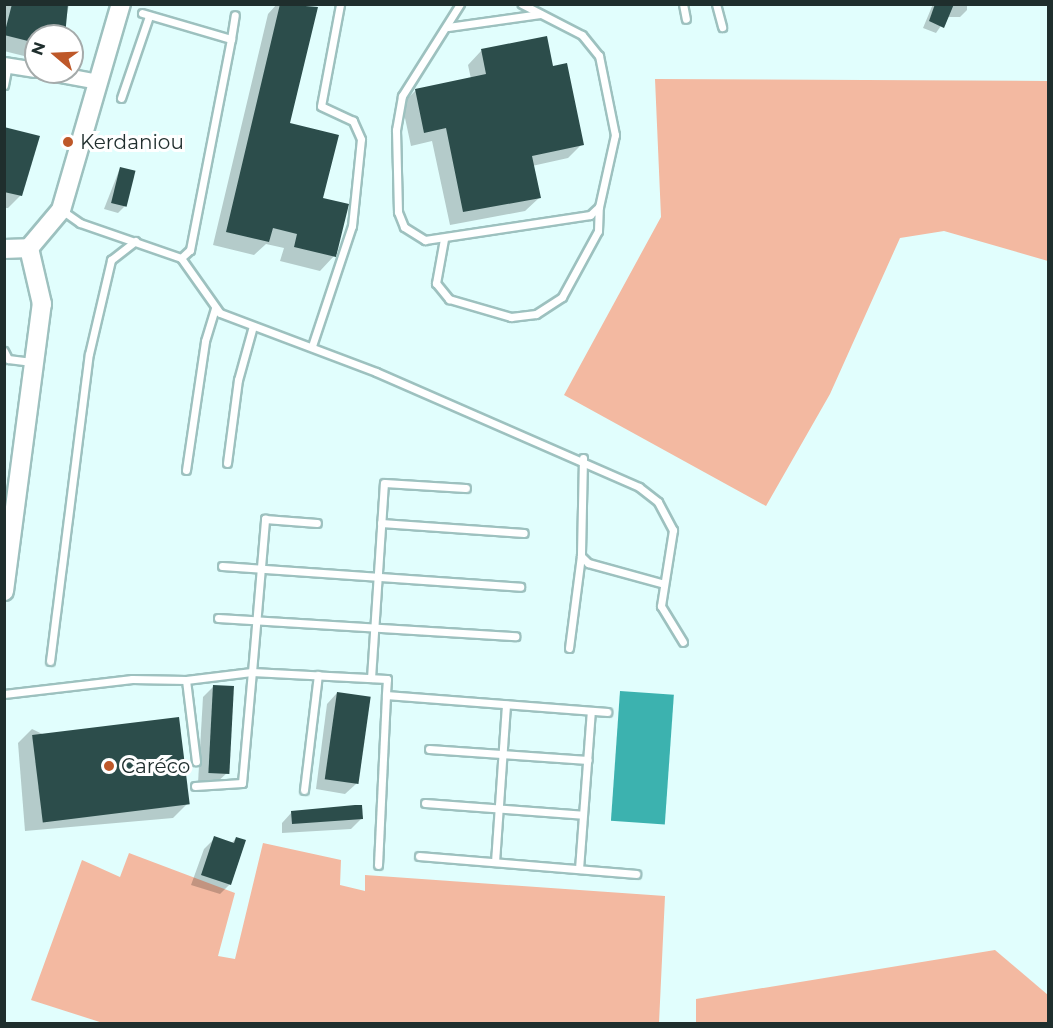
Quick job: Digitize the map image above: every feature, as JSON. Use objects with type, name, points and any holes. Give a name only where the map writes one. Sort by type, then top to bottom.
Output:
[{"type":"street","points":[[4,249],[29,248],[61,210],[121,4]]},
{"type":"street","points":[[6,65],[24,68]]},
{"type":"street","points":[[84,79],[99,82]]},
{"type":"street","points":[[4,591],[42,304],[29,248]]},
{"type":"lane","points":[[312,346],[352,225],[361,139],[353,121],[321,106],[340,4]]},
{"type":"lane","points":[[460,4],[448,27],[402,96],[396,141],[395,185],[404,227],[424,240],[444,239],[590,215],[599,207]]},
{"type":"lane","points":[[444,239],[436,283],[449,299],[511,316],[536,314],[562,297],[598,231],[599,207],[615,135],[599,56],[582,35],[522,4]]},
{"type":"lane","points":[[683,4],[686,19]]},
{"type":"lane","points":[[716,4],[722,27]]},
{"type":"lane","points":[[121,98],[146,14],[231,39]]},
{"type":"lane","points":[[448,27],[540,14]]},
{"type":"lane","points":[[181,258],[190,250],[205,194],[235,15]]},
{"type":"lane","points":[[4,85],[6,65]]},
{"type":"lane","points":[[61,210],[80,223],[181,258],[215,308],[253,326],[312,346],[583,458],[639,487],[668,514],[673,530],[661,583],[661,606],[683,642]]},
{"type":"lane","points":[[50,661],[89,354],[111,260],[135,241]]},
{"type":"lane","points":[[186,470],[205,341],[215,308]]},
{"type":"lane","points":[[227,463],[238,380],[253,326]]},
{"type":"lane","points":[[4,351],[8,359],[34,362]]},
{"type":"lane","points":[[569,648],[581,556],[583,458]]},
{"type":"lane","points":[[371,678],[384,483],[466,488]]},
{"type":"lane","points":[[195,786],[242,783],[264,569],[265,519],[317,523]]},
{"type":"lane","points":[[381,523],[524,533]]},
{"type":"lane","points":[[581,556],[588,563],[661,583]]},
{"type":"lane","points":[[222,566],[520,587]]},
{"type":"lane","points":[[218,618],[515,636]]},
{"type":"lane","points":[[4,694],[132,679],[186,680],[252,672],[387,679],[378,865]]},
{"type":"lane","points":[[304,790],[318,675]]},
{"type":"lane","points":[[186,680],[196,761]]},
{"type":"lane","points":[[386,695],[607,712]]},
{"type":"lane","points":[[495,862],[506,704]]},
{"type":"lane","points":[[579,869],[591,711]]},
{"type":"lane","points":[[429,749],[588,760]]},
{"type":"lane","points":[[425,803],[583,814]]},
{"type":"lane","points":[[419,856],[636,874]]},
{"type":"shaded area","points":[[655,79],[1048,81],[1048,261],[944,231],[900,238],[830,394],[766,506],[564,395],[661,217]]},
{"type":"shaded area","points":[[263,843],[341,860],[340,885],[365,891],[365,875],[665,896],[659,1023],[106,1024],[31,1000],[82,860],[120,877],[129,853],[235,893],[218,956],[235,959]]},
{"type":"shaded area","points":[[995,950],[1048,995],[1048,1023],[696,1023],[696,999]]},
{"type":"water","points":[[620,691],[674,695],[665,824],[611,821]]},
{"type":"building","points":[[12,4],[68,4],[66,24],[24,24],[24,40],[4,35]]},
{"type":"building","points":[[280,4],[318,7],[290,123],[339,135],[323,198],[349,204],[336,257],[294,247],[297,234],[273,228],[269,242],[226,232]]},
{"type":"building","points":[[935,4],[954,4],[944,28],[929,21]]},
{"type":"building","points":[[547,36],[553,66],[567,63],[584,145],[532,156],[541,198],[463,212],[446,128],[424,133],[415,89],[486,74],[481,49]]},
{"type":"building","points":[[4,127],[40,136],[22,196],[4,192]]},
{"type":"building","points":[[120,167],[136,171],[127,207],[111,203]]},
{"type":"building","points":[[213,685],[234,686],[229,774],[208,773]]},
{"type":"building","points":[[337,692],[371,697],[358,784],[325,779]]},
{"type":"building","name":"Caréco","points":[[179,717],[190,804],[43,822],[32,735]]},
{"type":"building","points":[[362,805],[363,819],[292,824],[291,811]]},
{"type":"building","points":[[214,836],[234,843],[236,837],[246,840],[231,885],[201,875]]},
{"type":"place","name":"Kerdaniou","points":[[68,142]]},
{"type":"place","name":"Caréco","points":[[109,766]]}]
